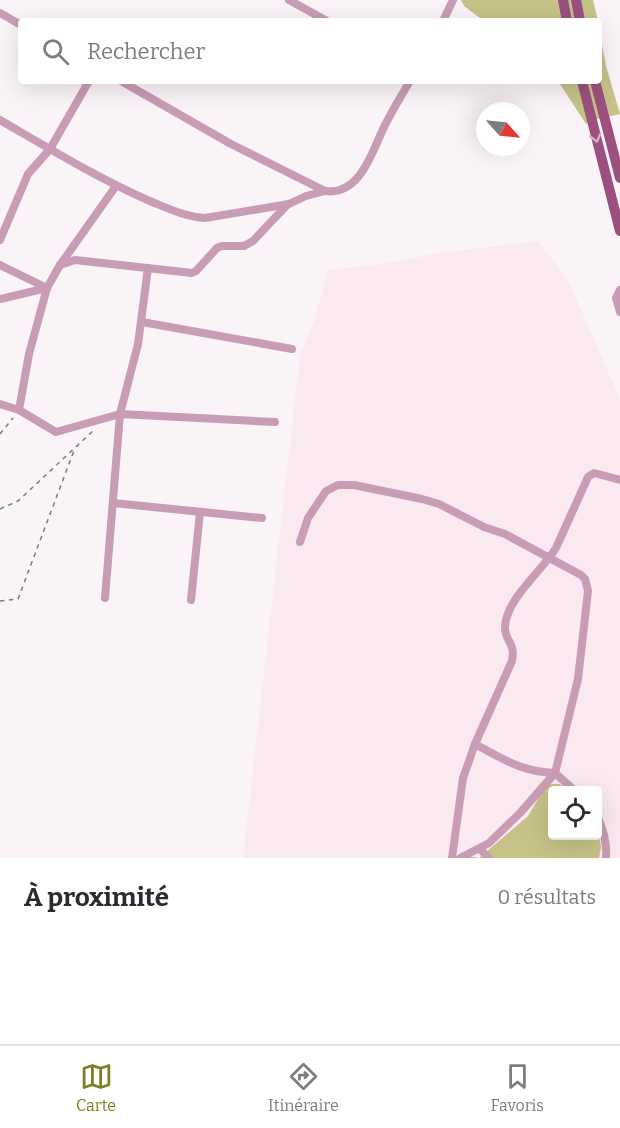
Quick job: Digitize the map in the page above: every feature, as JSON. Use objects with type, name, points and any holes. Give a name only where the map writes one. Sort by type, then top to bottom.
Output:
[{"type":"main road","points":[[563,0],[566,18]]},
{"type":"main road","points":[[576,0],[579,18]]},
{"type":"main road","points":[[583,84],[620,231]]},
{"type":"main road","points":[[596,84],[620,178]]},
{"type":"street","points":[[289,0],[322,18]]},
{"type":"street","points":[[444,18],[453,0]]},
{"type":"street","points":[[0,13],[18,23]]},
{"type":"street","points":[[0,240],[28,174],[50,149],[87,84]]},
{"type":"street","points":[[126,84],[231,144],[325,191],[336,193],[357,179],[372,156],[384,128],[408,84]]},
{"type":"street","points":[[0,120],[116,186],[195,218],[288,204],[325,191]]},
{"type":"street","points":[[18,410],[29,354],[47,288],[60,265],[116,186]]},
{"type":"street","points":[[60,265],[75,260],[192,273],[217,248],[243,246],[253,241],[288,204]]},
{"type":"street","points":[[1,264],[47,288]]},
{"type":"street","points":[[105,598],[120,414],[142,322],[148,268]]},
{"type":"street","points":[[0,299],[47,288]]},
{"type":"street","points":[[620,290],[616,298],[620,312]]},
{"type":"street","points":[[142,322],[292,349]]},
{"type":"street","points":[[0,404],[18,410],[56,432],[120,414],[275,422]]},
{"type":"street","points":[[452,858],[463,778],[475,744],[512,662],[514,650],[506,634],[505,624],[509,614],[520,593],[549,559],[588,477],[594,473],[620,480]]},
{"type":"street","points":[[300,542],[308,518],[326,491],[338,484],[354,485],[439,504],[484,527],[504,534],[585,579],[588,591],[578,679],[555,774],[504,830],[480,849],[460,858]]},
{"type":"street","points":[[113,503],[261,518]]},
{"type":"street","points":[[192,600],[200,512]]},
{"type":"street","points":[[475,744],[507,762],[535,772],[555,774],[569,786]]},
{"type":"street","points":[[602,829],[607,848],[606,858]]},
{"type":"street","points":[[480,849],[489,858]]},
{"type":"path","points":[[0,434],[18,410]]},
{"type":"path","points":[[0,509],[18,501],[102,424]]},
{"type":"path","points":[[0,601],[18,599],[75,448]]},
{"type":"shaded area","points":[[461,0],[593,0],[597,18],[480,18],[464,6]]},
{"type":"shaded area","points":[[602,44],[620,114],[593,120],[586,124],[560,84],[602,84]]},
{"type":"shaded area","points":[[538,241],[568,280],[620,399],[620,858],[243,858],[300,355],[315,318],[328,270],[373,265],[446,252]]},
{"type":"shaded area","points":[[550,784],[560,784],[562,786],[548,786],[548,840],[600,840],[599,858],[479,858],[528,816],[544,789]]},
{"type":"shaded area","points":[[463,855],[479,858],[462,858]]}]
